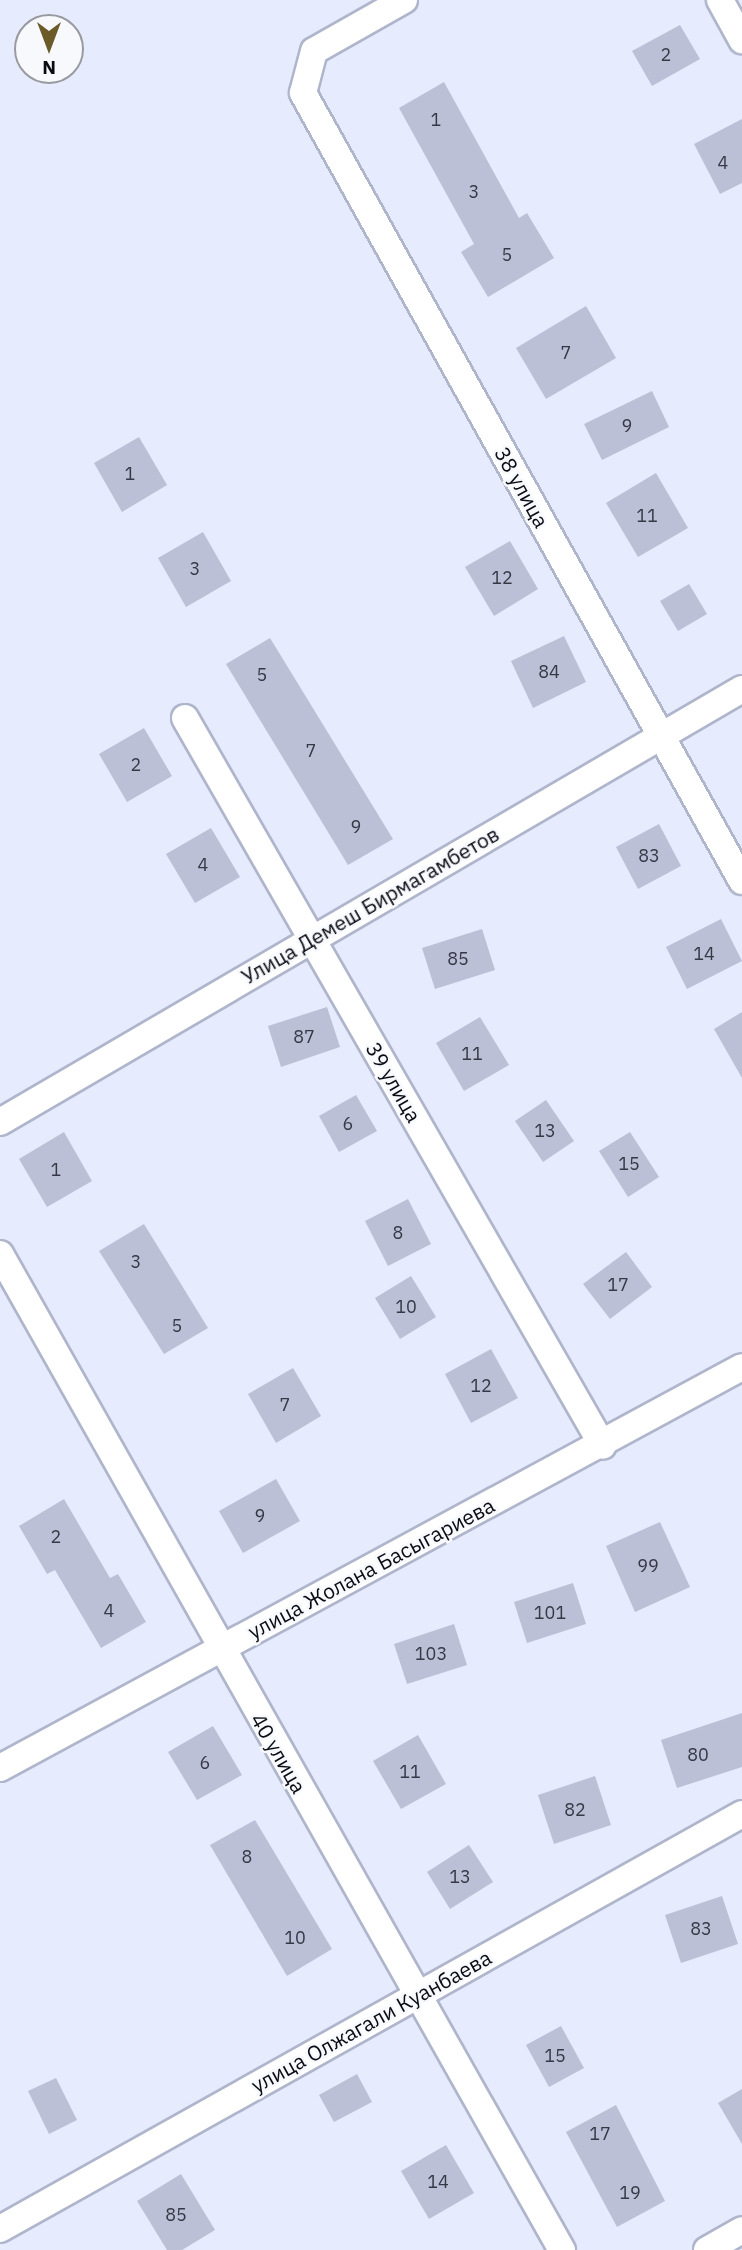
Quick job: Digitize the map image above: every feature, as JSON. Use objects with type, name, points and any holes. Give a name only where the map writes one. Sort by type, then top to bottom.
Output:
[{"type":"street","name":"38 улица","points":[[404,0],[314,51],[303,93],[742,881]]},
{"type":"street","points":[[720,0],[742,40]]},
{"type":"street","name":"Улица Демеш Бирмагамбетов","points":[[0,1122],[660,734],[742,689]]},
{"type":"street","name":"39 улица","points":[[185,719],[603,1446]]},
{"type":"street","name":"40 улица","points":[[0,1254],[219,1648],[562,2250]]},
{"type":"street","name":"улица Жолана Басыгариева","points":[[0,1768],[219,1648],[603,1446],[742,1367]]},
{"type":"street","name":"улица Олжагали Куанбаева","points":[[0,2230],[742,1814]]},
{"type":"street","points":[[707,2250],[742,2230]]},
{"type":"building","points":[[680,25],[700,59],[652,86],[632,51]]},
{"type":"building","points":[[444,82],[519,218],[527,213],[554,258],[488,297],[461,252],[474,244],[399,108]]},
{"type":"building","points":[[742,119],[742,183],[720,194],[694,144]]},
{"type":"building","points":[[586,306],[616,358],[546,399],[516,348]]},
{"type":"building","points":[[652,391],[669,427],[602,460],[584,424]]},
{"type":"building","points":[[139,437],[167,485],[122,512],[94,463]]},
{"type":"building","points":[[656,473],[688,528],[638,557],[606,503]]},
{"type":"building","points":[[203,532],[231,581],[186,607],[158,558]]},
{"type":"building","points":[[510,541],[538,589],[494,616],[465,567]]},
{"type":"building","points":[[689,584],[707,614],[678,631],[660,601]]},
{"type":"building","points":[[564,636],[586,682],[533,708],[511,661]]},
{"type":"building","points":[[270,638],[393,839],[348,865],[226,664]]},
{"type":"building","points":[[144,728],[172,776],[127,802],[99,754]]},
{"type":"building","points":[[659,824],[681,866],[638,889],[616,847]]},
{"type":"building","points":[[211,828],[240,877],[195,903],[166,854]]},
{"type":"building","points":[[721,919],[742,961],[687,989],[666,947]]},
{"type":"building","points":[[482,929],[495,970],[435,989],[422,948]]},
{"type":"building","points":[[327,1007],[340,1047],[281,1067],[268,1026]]},
{"type":"building","points":[[742,1012],[742,1078],[714,1029]]},
{"type":"building","points":[[480,1017],[509,1065],[464,1091],[436,1043]]},
{"type":"building","points":[[356,1095],[377,1131],[339,1152],[319,1116]]},
{"type":"building","points":[[546,1100],[574,1141],[543,1162],[515,1121]]},
{"type":"building","points":[[64,1132],[92,1181],[47,1207],[19,1159]]},
{"type":"building","points":[[630,1132],[659,1177],[628,1197],[599,1151]]},
{"type":"building","points":[[408,1199],[431,1244],[388,1266],[365,1221]]},
{"type":"building","points":[[144,1224],[208,1328],[164,1354],[99,1251]]},
{"type":"building","points":[[626,1252],[652,1287],[610,1319],[583,1284]]},
{"type":"building","points":[[411,1276],[436,1317],[400,1339],[375,1298]]},
{"type":"building","points":[[491,1349],[518,1398],[471,1423],[445,1374]]},
{"type":"building","points":[[293,1368],[321,1416],[276,1443],[248,1394]]},
{"type":"building","points":[[276,1479],[300,1521],[243,1553],[219,1511]]},
{"type":"building","points":[[64,1499],[110,1578],[118,1574],[146,1622],[101,1648],[55,1570],[47,1574],[19,1526]]},
{"type":"building","points":[[660,1522],[690,1587],[635,1612],[606,1546]]},
{"type":"building","points":[[573,1583],[586,1624],[527,1643],[514,1602]]},
{"type":"building","points":[[454,1624],[467,1665],[407,1684],[394,1644]]},
{"type":"building","points":[[742,1713],[742,1767],[677,1788],[661,1740]]},
{"type":"building","points":[[213,1726],[242,1775],[197,1800],[168,1752]]},
{"type":"building","points":[[418,1735],[446,1784],[401,1809],[373,1761]]},
{"type":"building","points":[[595,1776],[611,1825],[554,1844],[538,1795]]},
{"type":"building","points":[[255,1820],[332,1949],[287,1976],[210,1845]]},
{"type":"building","points":[[469,1845],[493,1882],[450,1909],[427,1872]]},
{"type":"building","points":[[722,1896],[738,1944],[681,1963],[665,1915]]},
{"type":"building","points":[[561,2026],[584,2068],[549,2087],[526,2045]]},
{"type":"building","points":[[357,2074],[372,2102],[334,2122],[319,2095]]},
{"type":"building","points":[[56,2078],[77,2120],[49,2134],[28,2091]]},
{"type":"building","points":[[742,2089],[742,2144],[718,2103]]},
{"type":"building","points":[[616,2105],[665,2201],[617,2227],[566,2132]]},
{"type":"building","points":[[446,2145],[474,2193],[429,2219],[401,2171]]},
{"type":"building","points":[[181,2174],[215,2230],[182,2250],[167,2250],[137,2201]]}]
